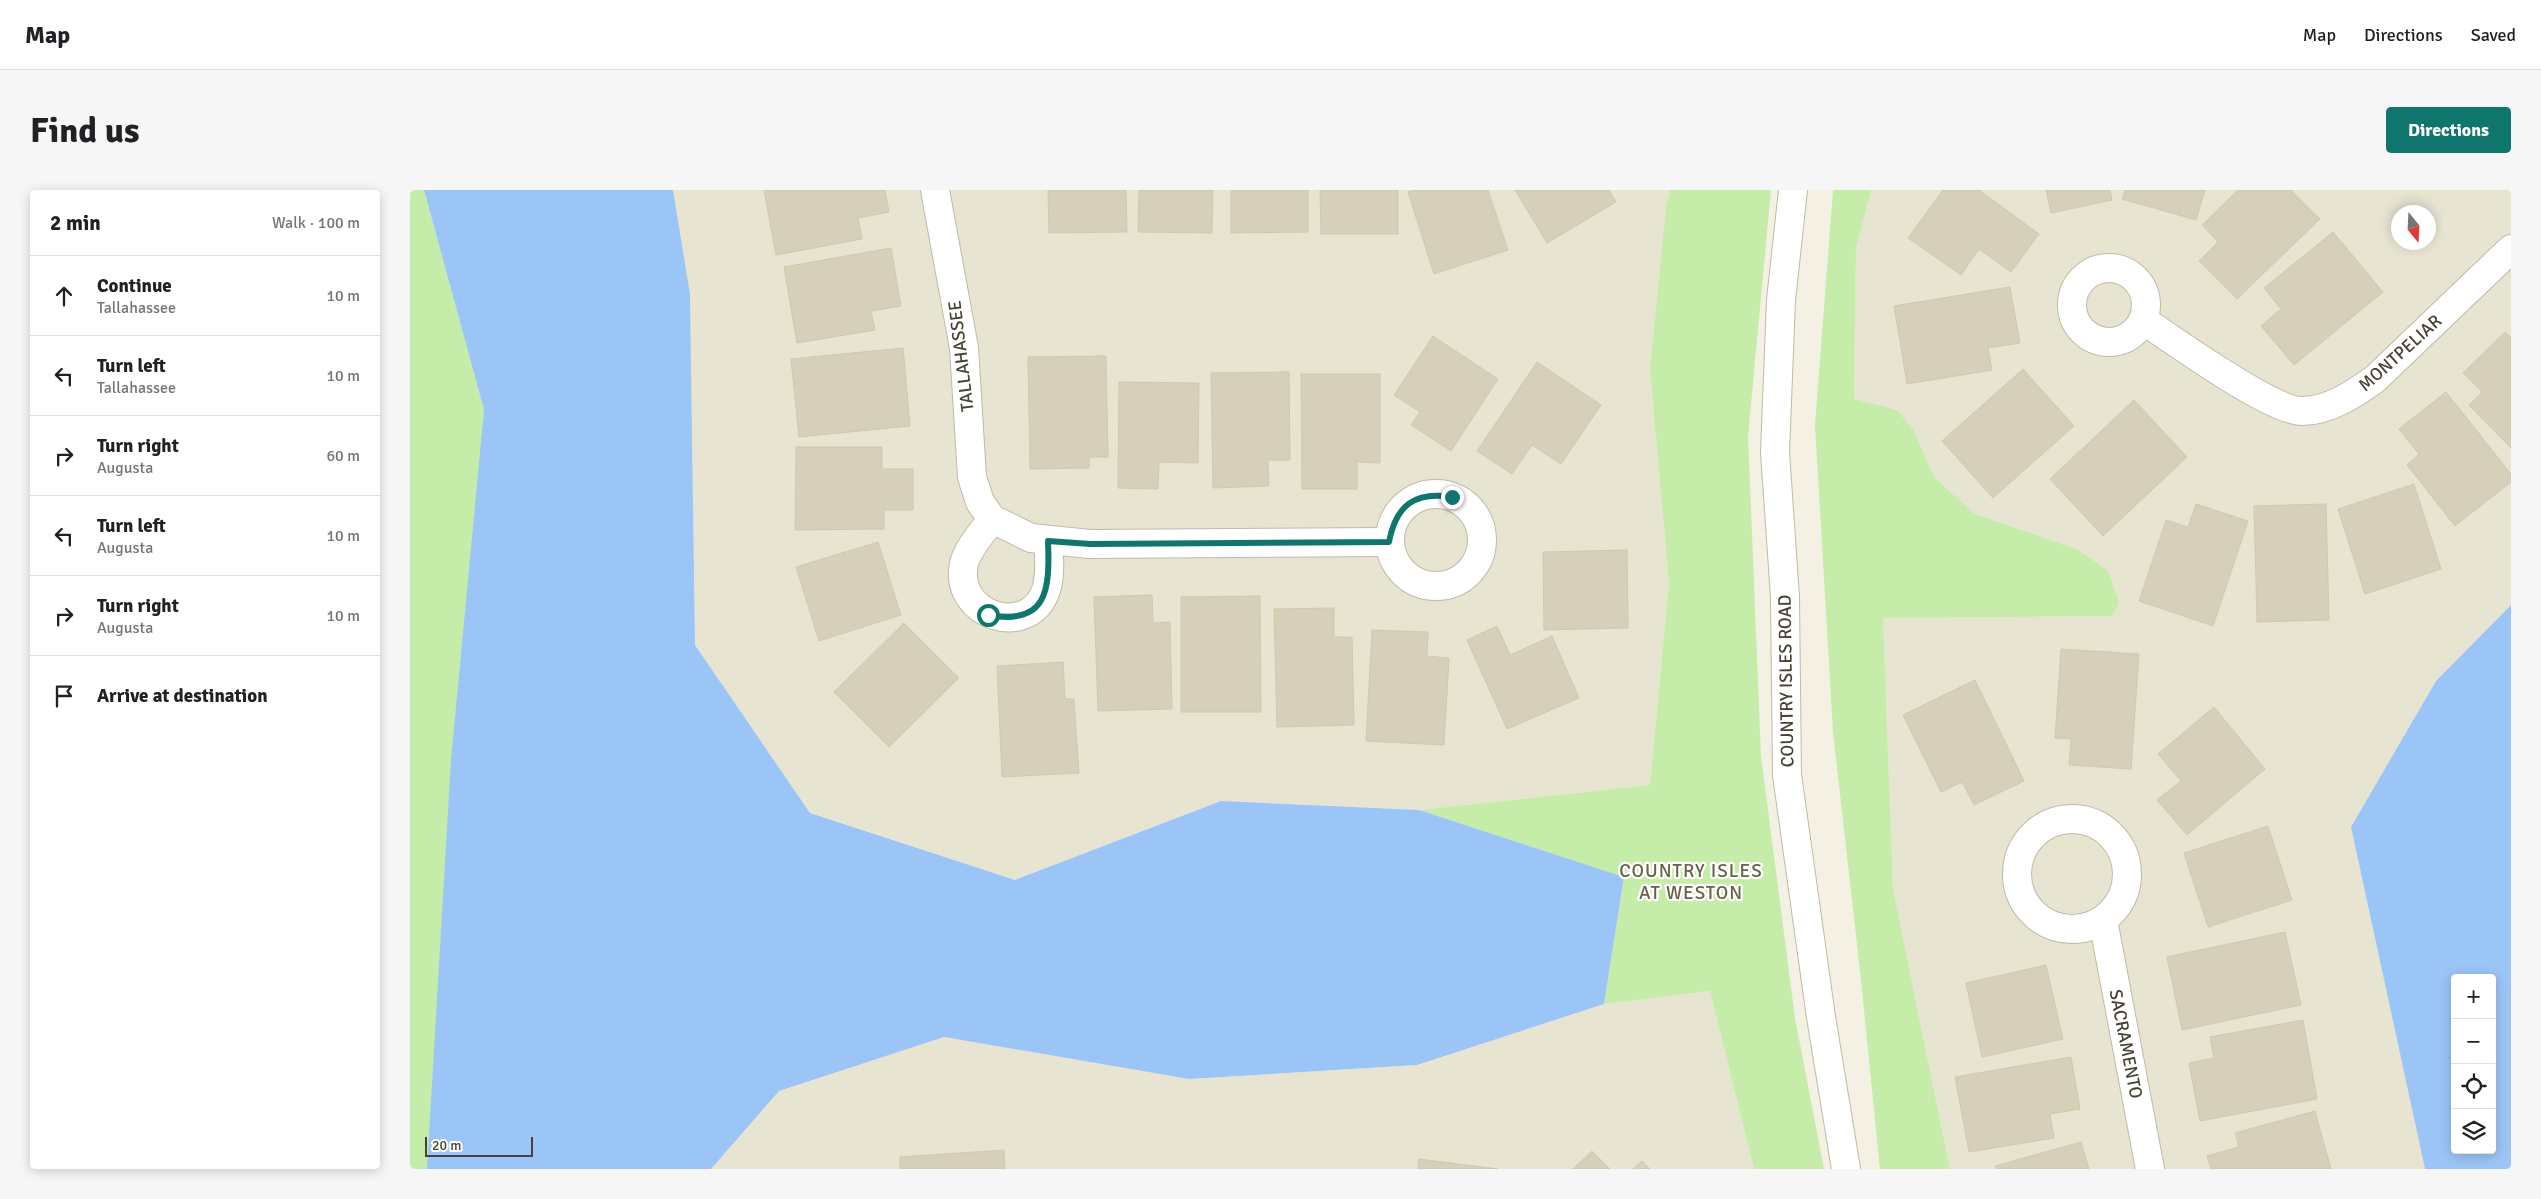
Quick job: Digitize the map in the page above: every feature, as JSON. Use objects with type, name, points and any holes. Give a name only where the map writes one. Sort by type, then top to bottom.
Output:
[{"type":"street","name":"TALLAHASSEE","points":[[934,190],[964,348],[972,477],[980,502],[992,519]]},
{"type":"street","name":"COUNTRY ISLES ROAD","points":[[1793,190],[1780,300],[1774,452],[1785,597],[1788,775],[1821,1017],[1846,1169]]},
{"type":"street","name":"MONTPELIAR","points":[[2143,320],[2193,354],[2275,404],[2302,411],[2316,409],[2355,393],[2375,379],[2511,249]]},
{"type":"street","points":[[1048,541],[1049,573],[1046,591],[1038,604],[1026,614],[1008,618],[988,615],[976,606],[968,593],[963,579],[964,563],[992,519],[1031,538],[1090,544],[1389,542]]},
{"type":"street","points":[[2073,818],[2090,821],[2106,829],[2118,842],[2126,858],[2126,884],[2124,893],[2116,908],[2103,920],[2085,928],[2066,929],[2047,924],[2031,913],[2020,897],[2015,878],[2018,859],[2026,841],[2040,828],[2056,820],[2073,818]]},
{"type":"street","name":"SACRAMENTO","points":[[2103,920],[2150,1169]]},
{"type":"shaded area","points":[[673,190],[1670,190],[1666,207],[1650,370],[1669,583],[1650,785],[1419,810],[1221,801],[1015,880],[810,813],[695,645],[690,294]]},
{"type":"shaded area","points":[[1871,190],[2511,190],[2511,605],[2436,681],[2351,827],[2425,1169],[1950,1169],[1893,889],[1883,618],[2112,616],[2077,549],[1975,514],[1934,477],[1914,431],[1854,399],[1856,249]]},
{"type":"shaded area","points":[[1710,991],[1754,1169],[711,1169],[779,1091],[944,1037],[1189,1079],[1417,1065],[1604,1004]]},
{"type":"green space","points":[[410,190],[424,190],[484,410],[428,1169],[410,1169]]},
{"type":"green space","points":[[1670,190],[1771,190],[1748,436],[1761,756],[1795,1018],[1824,1169],[1754,1169],[1710,991],[1604,1004],[1624,877],[1419,810],[1650,785],[1669,583],[1650,370],[1666,207]]},
{"type":"green space","points":[[1833,190],[1871,190],[1856,249],[1854,399],[1897,410],[1914,431],[1934,477],[1975,514],[2077,549],[2108,571],[2119,603],[2112,616],[1883,618],[1893,889],[1950,1169],[1880,1169],[1833,732],[1815,425]]},
{"type":"water","points":[[424,190],[673,190],[690,294],[695,645],[810,813],[1015,880],[1221,801],[1419,810],[1624,877],[1604,1004],[1417,1065],[1189,1079],[944,1037],[779,1091],[711,1169],[427,1169],[451,760],[484,410]]},
{"type":"water","points":[[2511,605],[2511,1169],[2425,1169],[2351,827],[2436,681]]},
{"type":"building","points":[[764,190],[885,190],[889,212],[858,218],[862,239],[776,255]]},
{"type":"building","points":[[1048,190],[1126,190],[1127,232],[1049,233]]},
{"type":"building","points":[[1139,190],[1213,190],[1212,233],[1138,232]]},
{"type":"building","points":[[1231,190],[1308,190],[1308,232],[1231,233]]},
{"type":"building","points":[[1320,190],[1398,190],[1398,234],[1321,234]]},
{"type":"building","points":[[1415,190],[1488,190],[1508,250],[1434,274],[1408,192]]},
{"type":"building","points":[[1515,190],[1609,190],[1616,202],[1547,243]]},
{"type":"building","points":[[1943,190],[1979,190],[2039,234],[2011,272],[1979,249],[1961,275],[1908,238]]},
{"type":"building","points":[[2046,190],[2110,190],[2112,200],[2051,213]]},
{"type":"building","points":[[2125,190],[2205,190],[2196,220],[2122,199]]},
{"type":"building","points":[[2238,190],[2291,190],[2320,219],[2237,299],[2199,261],[2218,242],[2202,225]]},
{"type":"building","points":[[2333,232],[2383,292],[2294,365],[2261,326],[2281,309],[2264,288]]},
{"type":"building","points":[[891,248],[901,306],[871,311],[875,330],[797,343],[784,267]]},
{"type":"building","points":[[2010,287],[2020,343],[1988,348],[1992,370],[1907,384],[1894,306]]},
{"type":"building","points":[[2505,332],[2511,337],[2511,448],[2469,405],[2482,392],[2463,373]]},
{"type":"building","points":[[1433,336],[1498,379],[1451,451],[1411,425],[1420,412],[1394,395]]},
{"type":"building","points":[[903,348],[910,426],[799,437],[791,359]]},
{"type":"building","points":[[1106,356],[1108,457],[1089,457],[1089,468],[1030,469],[1028,357]]},
{"type":"building","points":[[1537,362],[1601,405],[1561,464],[1532,445],[1512,474],[1477,451]]},
{"type":"building","points":[[2023,369],[2074,426],[1993,498],[1942,441]]},
{"type":"building","points":[[1289,372],[1290,460],[1268,460],[1269,486],[1213,488],[1211,373]]},
{"type":"building","points":[[1301,374],[1380,374],[1380,463],[1357,462],[1357,489],[1302,489]]},
{"type":"building","points":[[1119,382],[1199,383],[1198,463],[1159,462],[1158,489],[1118,488]]},
{"type":"building","points":[[2446,392],[2511,474],[2511,482],[2455,526],[2407,465],[2419,454],[2399,429]]},
{"type":"building","points":[[2134,400],[2187,457],[2103,536],[2050,479]]},
{"type":"building","points":[[796,447],[882,447],[882,469],[913,469],[913,510],[884,510],[884,529],[795,530]]},
{"type":"building","points":[[2414,484],[2441,569],[2365,594],[2338,509]]},
{"type":"building","points":[[2196,504],[2248,521],[2213,626],[2139,601],[2166,520],[2188,527]]},
{"type":"building","points":[[2326,504],[2329,620],[2257,622],[2254,506]]},
{"type":"building","points":[[878,542],[901,615],[819,641],[796,567]]},
{"type":"building","points":[[1627,550],[1628,628],[1544,630],[1543,552]]},
{"type":"building","points":[[1152,595],[1153,623],[1170,622],[1172,709],[1098,711],[1094,597]]},
{"type":"building","points":[[1260,596],[1261,712],[1181,712],[1181,597]]},
{"type":"building","points":[[1334,608],[1334,637],[1352,637],[1354,725],[1277,727],[1274,609]]},
{"type":"building","points":[[904,623],[959,678],[889,747],[834,692]]},
{"type":"building","points":[[1497,626],[1510,655],[1552,636],[1579,698],[1507,729],[1467,640]]},
{"type":"building","points":[[1372,630],[1428,632],[1427,656],[1449,658],[1444,745],[1366,741]]},
{"type":"building","points":[[2061,649],[2139,654],[2131,769],[2069,765],[2071,739],[2055,738]]},
{"type":"building","points":[[1063,662],[1065,699],[1074,699],[1079,773],[1002,777],[997,666]]},
{"type":"building","points":[[1975,680],[2024,781],[1974,805],[1962,782],[1941,792],[1903,715]]},
{"type":"building","points":[[2214,707],[2265,769],[2187,835],[2157,800],[2181,781],[2158,754]]},
{"type":"building","points":[[2268,826],[2292,900],[2208,927],[2184,853]]},
{"type":"building","points":[[2285,932],[2301,1005],[2182,1030],[2167,957]]},
{"type":"building","points":[[2046,965],[2063,1039],[1982,1057],[1966,983]]},
{"type":"building","points":[[2303,1020],[2317,1099],[2200,1121],[2189,1063],[2214,1058],[2210,1037]]},
{"type":"building","points":[[2071,1057],[2080,1109],[2050,1114],[2054,1138],[1969,1152],[1955,1077]]},
{"type":"building","points":[[2315,1111],[2331,1169],[2211,1169],[2207,1156],[2239,1147],[2235,1133]]},
{"type":"building","points":[[2081,1142],[2089,1169],[1996,1169],[1995,1166]]},
{"type":"building","points":[[1004,1150],[1005,1169],[900,1169],[900,1157]]},
{"type":"building","points":[[1592,1151],[1610,1169],[1573,1169]]},
{"type":"building","points":[[1419,1159],[1498,1169],[1418,1169]]},
{"type":"building","points":[[1642,1161],[1650,1169],[1633,1169]]},
{"type":"district","name":"COUNTRY ISLES AT WESTON","points":[[1691,881]]},
{"type":"route","points":[[988,615],[1008,618],[1026,614],[1038,604],[1046,591],[1049,573],[1048,541],[1090,544],[1389,542],[1392,525],[1402,509],[1417,498],[1434,494],[1452,497]]}]
